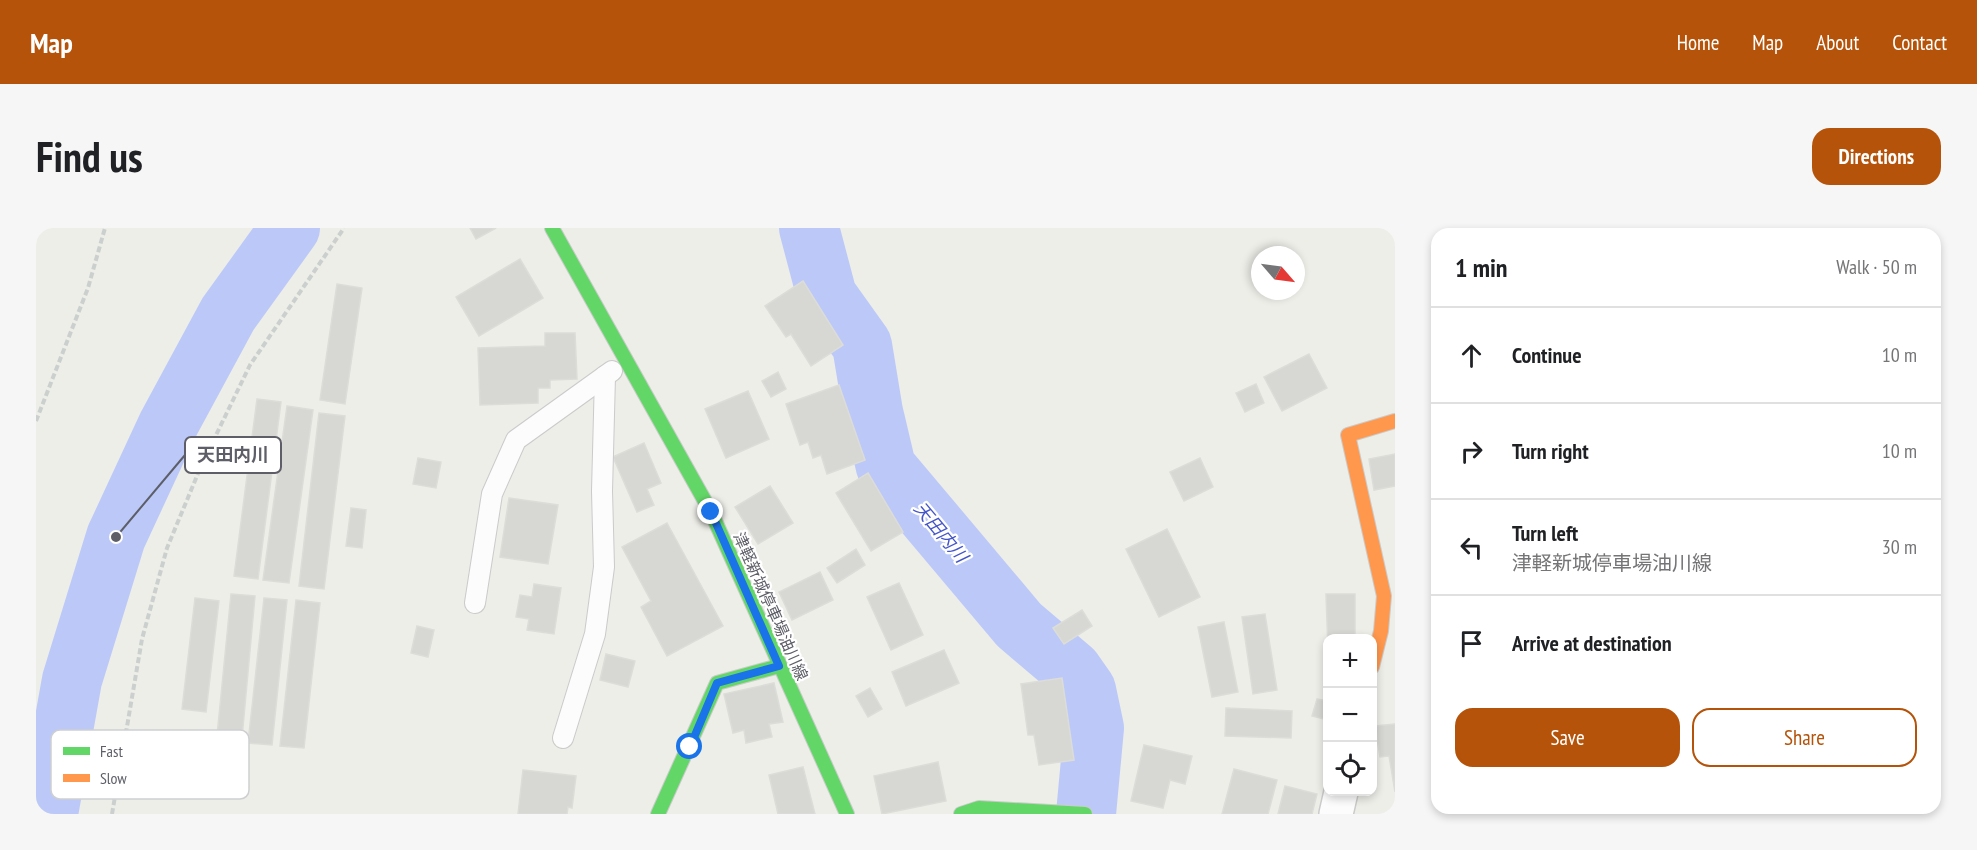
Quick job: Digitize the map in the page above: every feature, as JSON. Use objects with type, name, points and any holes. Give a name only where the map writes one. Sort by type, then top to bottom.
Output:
[{"type":"main road","name":"津軽新城停車場油川線","points":[[552,228],[711,512],[847,814]]},
{"type":"main road","points":[[1377,649],[1382,631],[1384,596],[1348,435],[1395,421]]},
{"type":"main road","points":[[658,814],[717,683],[779,666]]},
{"type":"main road","points":[[961,814],[979,808],[1085,814]]},
{"type":"street","points":[[1336,814],[1340,796]]},
{"type":"lane","points":[[475,603],[492,494],[516,440],[626,361]]},
{"type":"lane","points":[[563,738],[596,634],[604,567],[602,491],[605,376]]},
{"type":"path","points":[[36,421],[88,288],[105,228]]},
{"type":"path","points":[[126,730],[142,639],[166,548],[202,464],[250,365],[344,228]]},
{"type":"path","points":[[112,814],[115,799]]},
{"type":"building","points":[[470,228],[496,228],[476,239]]},
{"type":"building","points":[[520,259],[543,298],[479,336],[456,297]]},
{"type":"building","points":[[803,281],[843,345],[811,366],[791,334],[786,337],[765,306]]},
{"type":"building","points":[[337,284],[362,288],[345,404],[320,400]]},
{"type":"building","points":[[545,333],[575,333],[577,379],[550,380],[550,388],[538,388],[538,403],[480,405],[478,348],[545,346]]},
{"type":"building","points":[[1309,354],[1327,388],[1282,411],[1264,377]]},
{"type":"building","points":[[778,372],[786,389],[771,397],[762,381]]},
{"type":"building","points":[[1256,384],[1264,403],[1245,412],[1236,393]]},
{"type":"building","points":[[839,385],[865,460],[827,474],[821,455],[813,458],[808,442],[800,445],[786,404]]},
{"type":"building","points":[[748,391],[769,439],[726,458],[705,409]]},
{"type":"building","points":[[257,399],[281,402],[258,579],[234,576]]},
{"type":"building","points":[[287,406],[313,410],[289,583],[263,580]]},
{"type":"building","points":[[319,413],[345,416],[324,589],[299,586]]},
{"type":"building","points":[[644,443],[661,483],[647,489],[654,505],[637,512],[613,457]]},
{"type":"building","points":[[1395,454],[1395,486],[1374,490],[1369,459]]},
{"type":"building","points":[[418,458],[441,462],[436,488],[413,484]]},
{"type":"building","points":[[1200,458],[1213,487],[1184,501],[1170,472]]},
{"type":"building","points":[[868,473],[903,532],[871,551],[836,493]]},
{"type":"building","points":[[770,486],[793,523],[758,544],[735,507]]},
{"type":"building","points":[[509,498],[558,505],[548,564],[500,557]]},
{"type":"building","points":[[351,508],[366,510],[362,548],[346,546]]},
{"type":"building","points":[[667,523],[723,626],[667,656],[641,607],[651,601],[622,547]]},
{"type":"building","points":[[1167,529],[1200,597],[1159,617],[1126,549]]},
{"type":"building","points":[[856,549],[865,565],[837,583],[827,568]]},
{"type":"building","points":[[820,572],[833,600],[792,620],[779,592]]},
{"type":"building","points":[[899,583],[923,635],[891,650],[867,597]]},
{"type":"building","points":[[534,584],[561,588],[554,634],[527,630],[529,619],[516,617],[520,595],[532,597]]},
{"type":"building","points":[[231,594],[255,596],[243,730],[218,730]]},
{"type":"building","points":[[1326,594],[1355,594],[1355,634],[1327,634]]},
{"type":"building","points":[[195,598],[219,601],[206,712],[182,709]]},
{"type":"building","points":[[264,598],[287,600],[272,745],[249,743]]},
{"type":"building","points":[[296,600],[320,603],[304,748],[280,746]]},
{"type":"building","points":[[1082,610],[1092,626],[1064,644],[1053,628]]},
{"type":"building","points":[[1265,614],[1277,690],[1253,694],[1242,617]]},
{"type":"building","points":[[1224,622],[1238,692],[1212,697],[1198,627]]},
{"type":"building","points":[[417,626],[434,630],[428,657],[411,653]]},
{"type":"building","points":[[944,650],[959,683],[906,706],[892,672]]},
{"type":"building","points":[[606,654],[635,661],[628,687],[600,680]]},
{"type":"building","points":[[1062,678],[1074,760],[1039,765],[1034,735],[1028,735],[1021,684]]},
{"type":"building","points":[[774,683],[783,722],[769,724],[772,737],[746,743],[744,730],[733,733],[724,694]]},
{"type":"building","points":[[870,688],[882,709],[868,717],[856,696]]},
{"type":"building","points":[[1317,699],[1323,700],[1323,719],[1312,716]]},
{"type":"building","points":[[1226,708],[1292,711],[1291,738],[1225,736]]},
{"type":"building","points":[[1395,724],[1395,792],[1389,756],[1380,757],[1377,726]]},
{"type":"building","points":[[1144,745],[1192,756],[1185,784],[1170,780],[1163,808],[1131,801]]},
{"type":"building","points":[[938,762],[946,801],[882,814],[874,776]]},
{"type":"building","points":[[803,767],[815,814],[778,814],[769,775]]},
{"type":"building","points":[[1234,769],[1277,780],[1268,814],[1222,814]]},
{"type":"building","points":[[523,770],[576,776],[572,808],[568,807],[567,814],[518,814]]},
{"type":"building","points":[[1285,786],[1317,794],[1312,814],[1278,814]]},
{"type":"waterway","name":"天田内川","points":[[63,730],[72,680],[116,537],[168,425],[228,314],[290,228]]},
{"type":"waterway","name":"天田内川","points":[[809,228],[827,296],[862,345],[873,412],[886,467],[1019,625],[1072,670],[1086,690],[1094,728],[1086,814]]},
{"type":"waterway","name":"天田内川","points":[[48,814],[51,797]]},
{"type":"traffic: fast","points":[[552,228],[711,512],[847,814]]},
{"type":"traffic: fast","points":[[658,814],[717,683],[779,666]]},
{"type":"traffic: fast","points":[[961,814],[979,808],[1085,814]]},
{"type":"traffic: slow","points":[[1377,647],[1384,596],[1348,435],[1395,421]]},
{"type":"place","name":"天田内川","points":[[116,537]]},
{"type":"route","points":[[690,747],[717,683],[779,666],[711,512]]}]
